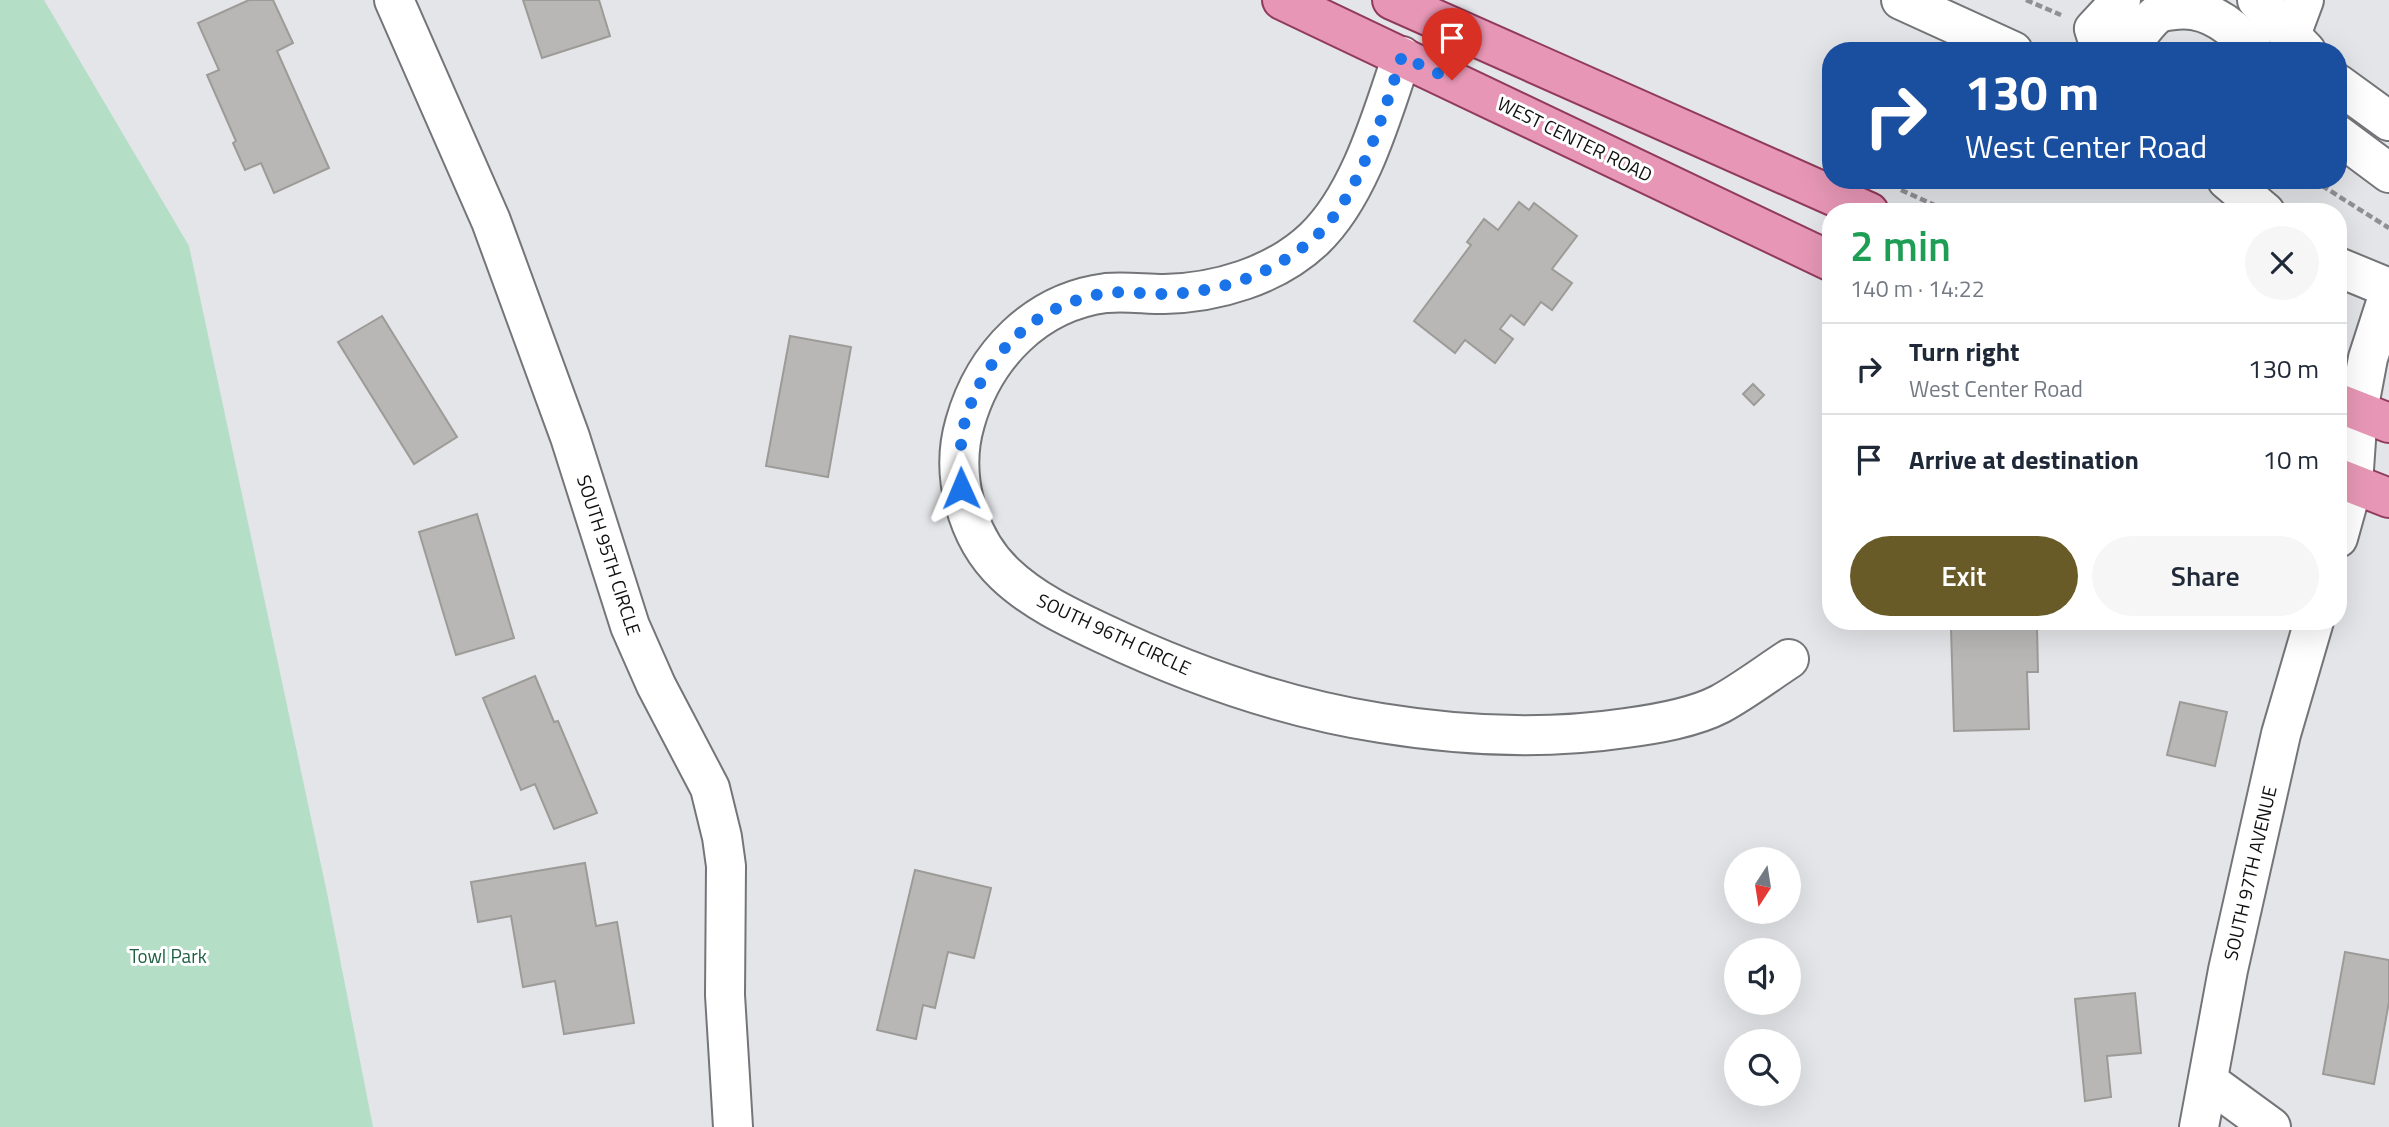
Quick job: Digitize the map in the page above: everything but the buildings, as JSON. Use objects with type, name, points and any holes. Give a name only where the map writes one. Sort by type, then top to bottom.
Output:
[{"type":"main road","name":"WEST CENTER ROAD","points":[[1282,0],[1822,257]]},
{"type":"main road","points":[[1392,0],[1822,176]]},
{"type":"main road","points":[[1855,189],[1884,201]]},
{"type":"main road","points":[[2347,482],[2389,498]]},
{"type":"street","name":"SOUTH 95TH CIRCLE","points":[[394,0],[491,221],[570,437],[630,625],[656,685],[710,788],[726,866],[725,995],[733,1127]]},
{"type":"street","points":[[1901,0],[1992,42]]},
{"type":"street","points":[[2098,42],[2094,29],[2121,0]]},
{"type":"street","points":[[2299,42],[2304,0]]},
{"type":"street","points":[[2131,42],[2158,13],[2186,9],[2249,20],[2297,42]]},
{"type":"street","name":"SOUTH 96TH CIRCLE","points":[[1402,56],[1356,179],[1338,210],[1313,240],[1270,270],[1213,289],[1167,294],[1110,293],[1075,299],[1052,309],[1027,326],[1002,350],[980,382],[964,424],[960,450],[961,488],[972,526],[987,553],[1004,573],[1032,596],[1137,650],[1237,689],[1306,708],[1391,725],[1450,732],[1522,735],[1628,728],[1696,714],[1719,705],[1789,659]]},
{"type":"street","points":[[2347,91],[2389,121]]},
{"type":"street","points":[[2347,142],[2389,173]]},
{"type":"street","points":[[2238,189],[2254,203]]},
{"type":"street","points":[[2347,271],[2389,291],[2368,358],[2362,413],[2347,473]]},
{"type":"street","name":"SOUTH 97TH AVENUE","points":[[2199,1127],[2228,970],[2281,734],[2311,630]]},
{"type":"street","points":[[2208,1082],[2271,1127]]},
{"type":"path","points":[[2327,189],[2389,228]]},
{"type":"green space","name":"Towl Park","points":[[0,0],[44,0],[189,246],[327,893],[373,1127],[0,1127]]},
{"type":"route","points":[[961,488],[960,450],[964,424],[980,382],[1002,350],[1027,326],[1052,309],[1075,299],[1110,293],[1167,294],[1213,289],[1270,270],[1313,240],[1338,210],[1356,179],[1402,56],[1452,80]]}]
